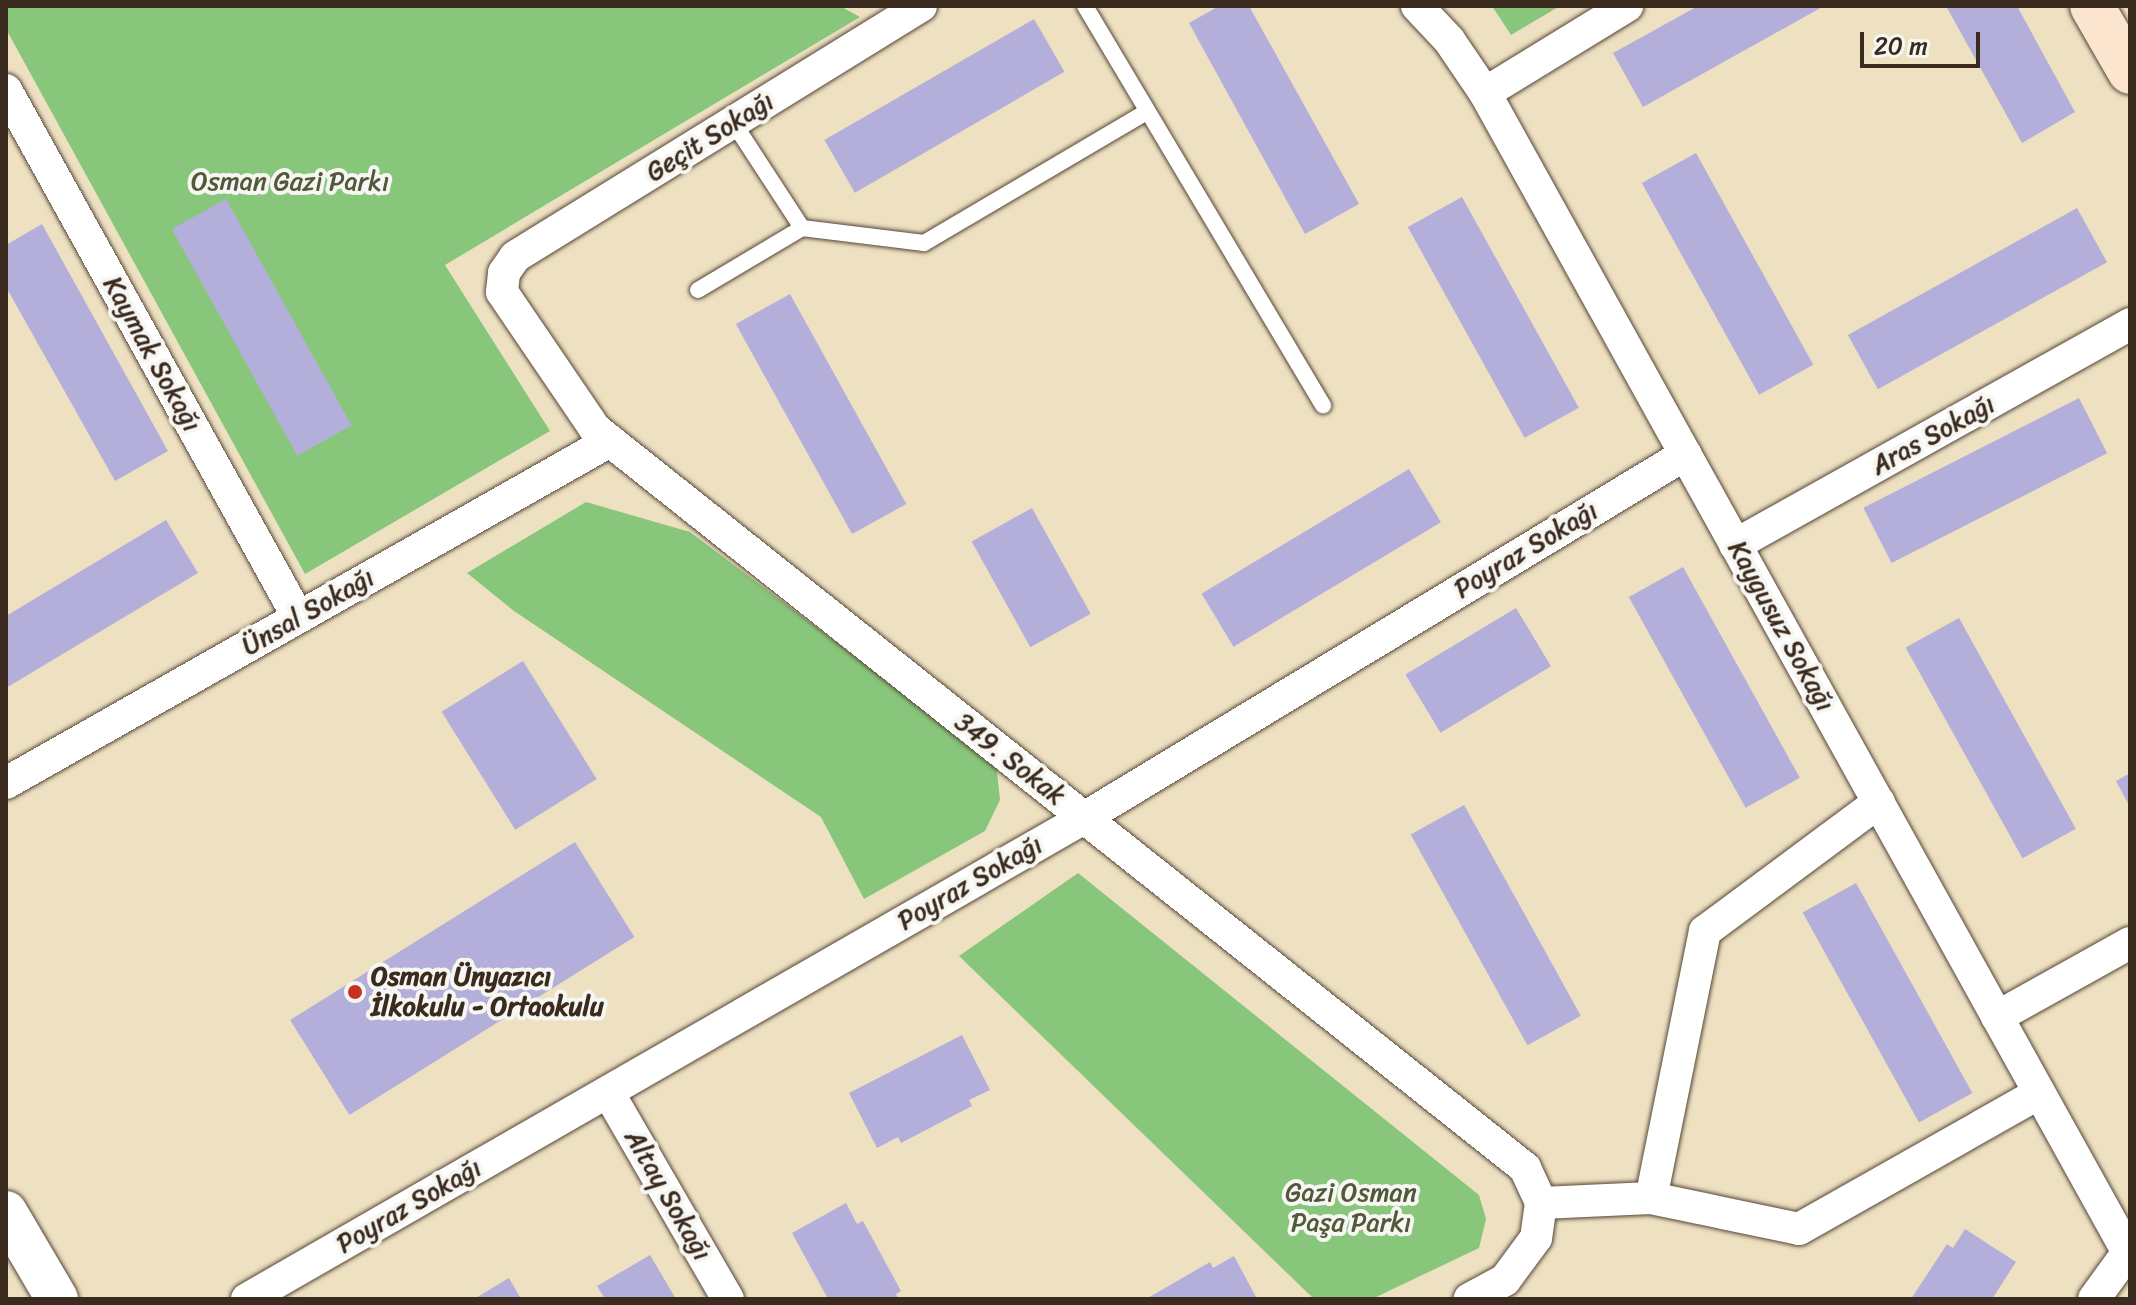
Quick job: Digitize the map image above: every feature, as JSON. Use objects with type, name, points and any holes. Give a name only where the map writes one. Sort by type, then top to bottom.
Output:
[{"type":"main road","points":[[2092,6],[2130,72]]},
{"type":"street","name":"Geçit Sokağı","points":[[504,273],[515,257],[921,6]]},
{"type":"street","name":"Kaygusuz Sokağı","points":[[1417,6],[1449,40],[1485,93],[2129,1254]]},
{"type":"street","points":[[1485,93],[1627,6]]},
{"type":"street","name":"Kaymak Sokağı","points":[[6,90],[16,133],[298,617]]},
{"type":"street","name":"349. Sokak","points":[[504,273],[502,292],[595,429],[1525,1168],[1541,1212]]},
{"type":"street","name":"Aras Sokağı","points":[[1735,545],[2130,324]]},
{"type":"street","name":"Ünsal Sokağı","points":[[6,783],[610,441]]},
{"type":"street","name":"Poyraz Sokağı","points":[[247,1299],[1084,818],[1686,454]]},
{"type":"street","points":[[1651,1198],[1705,931],[1879,802]]},
{"type":"street","points":[[1997,1017],[2130,943]]},
{"type":"street","name":"Altay Sokağı","points":[[608,1092],[728,1299]]},
{"type":"street","points":[[1470,1299],[1517,1268],[1536,1238],[1541,1212],[1651,1198],[1799,1229],[2039,1093]]},
{"type":"street","points":[[6,1212],[57,1299]]},
{"type":"street","points":[[2094,1299],[2129,1254]]},
{"type":"lane","points":[[1085,6],[1323,406]]},
{"type":"lane","points":[[698,290],[802,228],[924,243],[1146,112]]},
{"type":"lane","points":[[733,122],[802,228]]},
{"type":"green space","name":"Osman Gazi Parkı","points":[[6,6],[840,6],[860,17],[445,265],[550,431],[305,574],[6,29]]},
{"type":"green space","points":[[1492,6],[1560,6],[1511,35]]},
{"type":"green space","points":[[586,502],[690,532],[996,763],[1000,800],[985,831],[864,899],[821,817],[514,611],[467,573]]},
{"type":"green space","name":"Gazi Osman Paşa Parkı","points":[[1078,873],[1479,1195],[1486,1219],[1479,1248],[1372,1299],[1314,1299],[959,956]]},
{"type":"building","points":[[1219,6],[1249,6],[1359,204],[1305,234],[1189,23]]},
{"type":"building","points":[[1698,6],[1824,6],[1643,107],[1613,53]]},
{"type":"building","points":[[1946,6],[2017,6],[2075,112],[2022,143]]},
{"type":"building","points":[[1034,19],[1064,72],[855,193],[824,140]]},
{"type":"building","points":[[1696,153],[1813,365],[1759,395],[1642,183]]},
{"type":"building","points":[[1462,197],[1579,408],[1525,438],[1408,227]]},
{"type":"building","points":[[226,199],[352,426],[297,456],[172,229]]},
{"type":"building","points":[[2077,208],[2107,262],[1878,389],[1848,335]]},
{"type":"building","points":[[42,224],[168,451],[115,481],[6,287],[6,245]]},
{"type":"building","points":[[790,294],[906,504],[852,534],[736,324]]},
{"type":"building","points":[[2079,398],[2107,453],[1892,563],[1863,508]]},
{"type":"building","points":[[1409,469],[1441,522],[1233,647],[1202,594]]},
{"type":"building","points":[[1032,508],[1091,614],[1030,647],[972,541]]},
{"type":"building","points":[[166,520],[198,573],[6,688],[6,616]]},
{"type":"building","points":[[1683,567],[1800,778],[1746,808],[1629,597]]},
{"type":"building","points":[[1516,608],[1551,666],[1440,733],[1405,674]]},
{"type":"building","points":[[1959,618],[2076,829],[2022,858],[1906,648]]},
{"type":"building","points":[[523,661],[597,779],[515,830],[442,712]]},
{"type":"building","points":[[2130,773],[2130,807],[2116,781]]},
{"type":"building","points":[[1464,805],[1581,1016],[1527,1045],[1411,835]]},
{"type":"building","points":[[575,842],[634,937],[349,1115],[290,1020]]},
{"type":"building","points":[[1856,883],[1972,1093],[1919,1122],[1803,913]]},
{"type":"building","points":[[962,1035],[990,1090],[969,1100],[972,1106],[901,1143],[898,1137],[877,1148],[849,1093]]},
{"type":"building","points":[[846,1203],[857,1224],[863,1221],[901,1291],[896,1294],[898,1299],[828,1299],[792,1233]]},
{"type":"building","points":[[1965,1229],[2016,1262],[1992,1299],[1911,1299],[1947,1244],[1953,1248]]},
{"type":"building","points":[[650,1255],[676,1299],[605,1299],[597,1286]]},
{"type":"building","points":[[1234,1256],[1257,1299],[1146,1299],[1210,1262],[1213,1268]]},
{"type":"building","points":[[509,1278],[521,1299],[474,1299]]},
{"type":"place","name":"Osman Ünyazıcı İlkokulu - Ortaokulu","points":[[355,992]]}]
